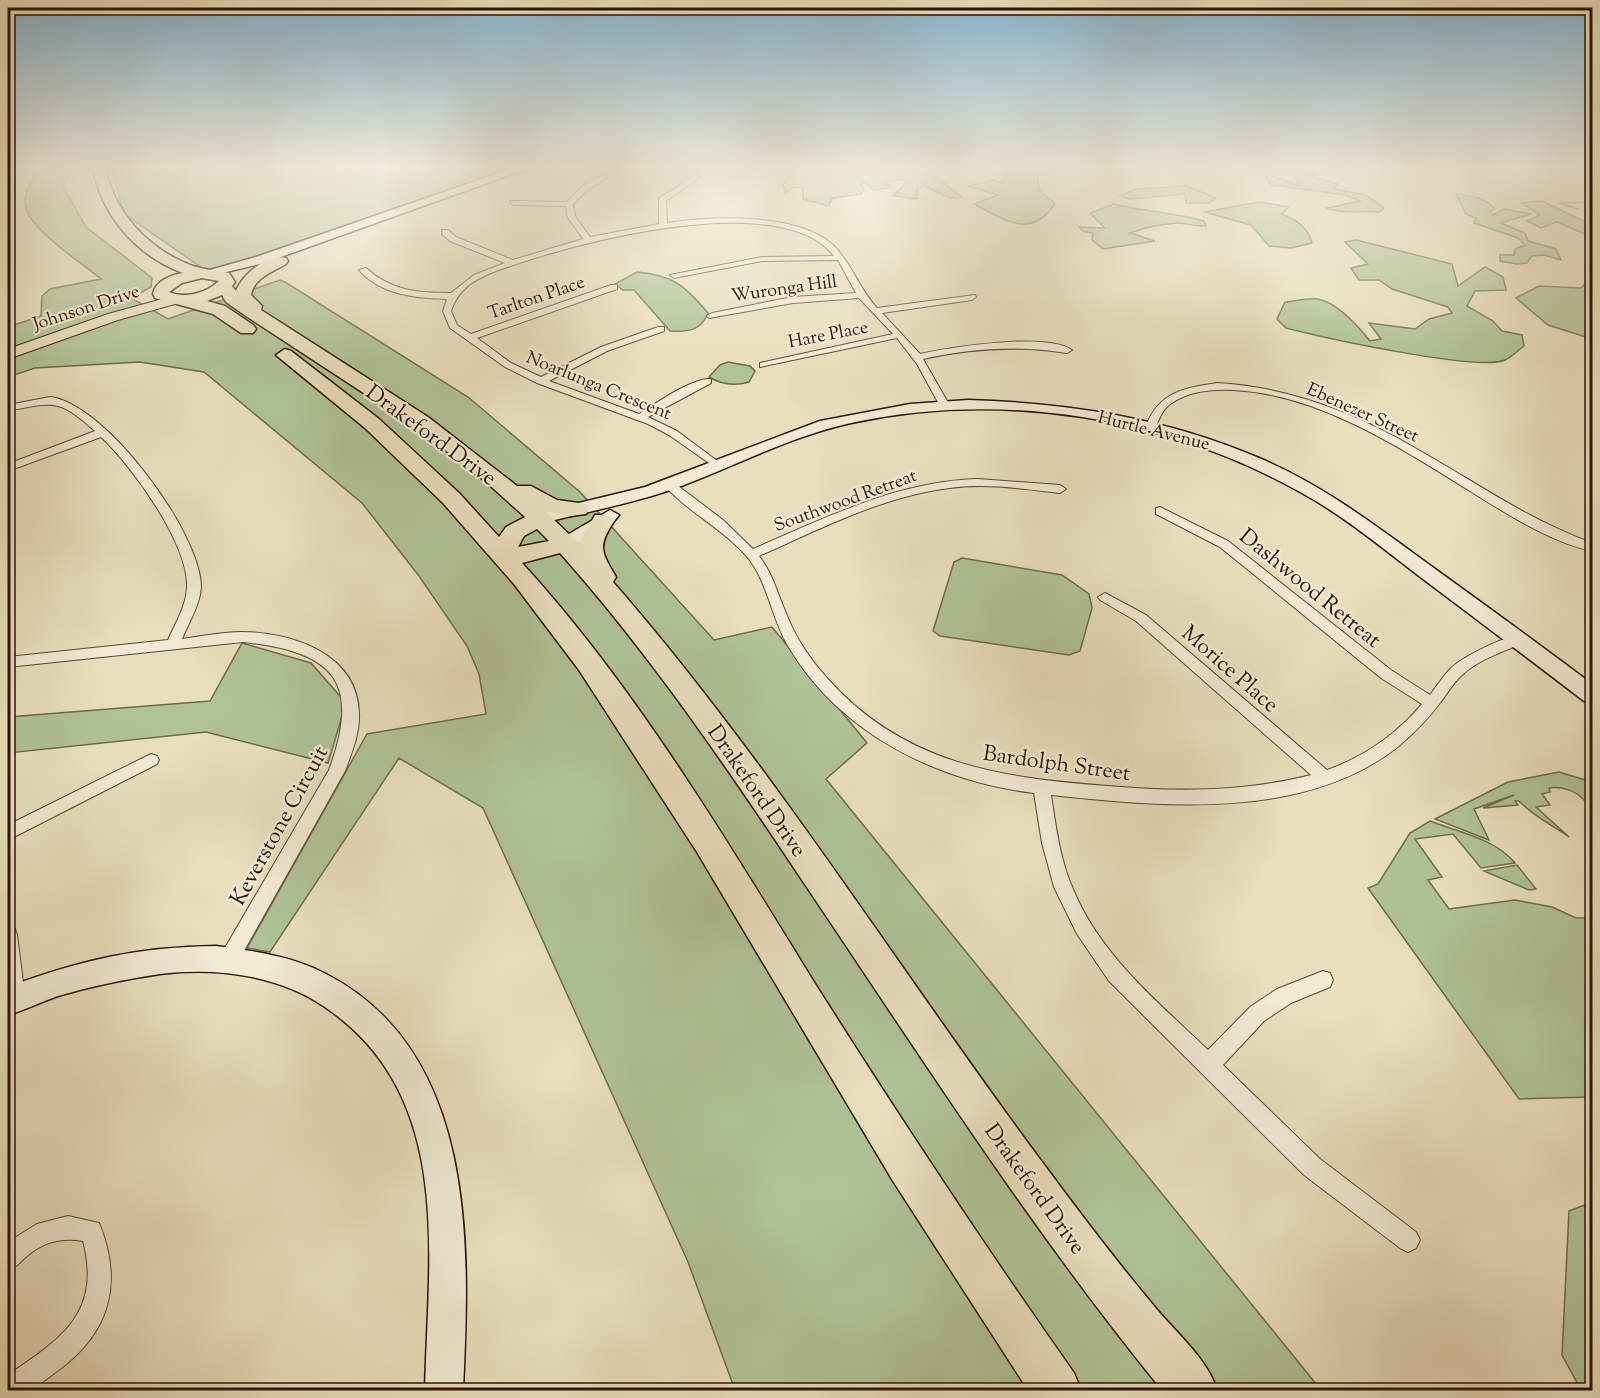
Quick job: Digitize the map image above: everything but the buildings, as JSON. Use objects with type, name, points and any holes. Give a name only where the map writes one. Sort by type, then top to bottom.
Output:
[{"type":"highway","points":[[134,231],[177,265],[203,274]]},
{"type":"highway","points":[[119,241],[162,272],[165,285],[161,294],[180,299],[210,294],[224,285]]},
{"type":"highway","points":[[252,312],[254,306],[243,296],[244,286],[256,275],[280,261]]},
{"type":"highway","points":[[165,285],[185,276],[203,274]]},
{"type":"highway","name":"Drakeford Drive","points":[[203,274],[224,276],[226,279],[224,285],[232,298],[432,429],[483,467],[539,518],[564,545],[625,614],[729,748],[1036,1191],[1106,1283],[1193,1390]]},
{"type":"highway","name":"Drakeford Drive","points":[[180,299],[219,310],[325,384],[392,439],[503,553],[584,655],[667,777],[960,1250],[1057,1390]]},
{"type":"highway","points":[[483,467],[505,476],[537,502],[561,509],[578,509]]},
{"type":"highway","points":[[539,518],[520,527],[510,537],[503,553],[524,555],[564,545]]},
{"type":"highway","points":[[603,520],[594,532],[590,544],[591,560],[622,598],[625,614]]},
{"type":"main road","name":"Johnson Drive","points":[[8,347],[122,306],[165,285]]},
{"type":"main road","name":"Johnson Drive","points":[[8,354],[113,317],[180,299]]},
{"type":"street","points":[[203,274],[260,260],[343,231]]},
{"type":"street","points":[[224,285],[252,271],[364,231]]},
{"type":"street","points":[[582,231],[587,239]]},
{"type":"street","points":[[363,270],[371,279],[404,293],[452,296],[477,277],[513,263],[587,239],[632,231]]},
{"type":"street","points":[[801,231],[822,239],[841,258],[862,295],[918,357],[945,406]]},
{"type":"street","points":[[445,232],[453,239],[513,263]]},
{"type":"street","points":[[674,275],[762,259],[841,258]]},
{"type":"street","name":"Tarlton Place","points":[[469,338],[614,287]]},
{"type":"street","name":"Wuronga Hill","points":[[712,316],[793,300],[862,295]]},
{"type":"street","name":"Noarlunga Crescent","points":[[452,296],[447,311],[449,319],[469,338],[508,365],[541,381],[641,417],[673,433],[716,465]]},
{"type":"street","points":[[876,311],[972,297]]},
{"type":"street","points":[[541,381],[604,349],[661,329]]},
{"type":"street","name":"Hare Place","points":[[763,365],[793,357],[849,348],[899,335]]},
{"type":"street","points":[[918,357],[960,347],[1002,343],[1067,350]]},
{"type":"street","points":[[641,417],[707,381]]},
{"type":"street","name":"Ebenezer Street","points":[[1150,426],[1165,403],[1189,391],[1233,387],[1284,396],[1380,433],[1523,517],[1593,547]]},
{"type":"street","points":[[8,408],[35,402],[65,404],[101,433],[135,466],[191,562],[194,589],[173,644]]},
{"type":"street","name":"Hurtle Avenue","points":[[539,518],[661,487],[815,427],[889,412],[945,406],[1038,408],[1096,415],[1150,426],[1230,451],[1309,489],[1355,519],[1593,694]]},
{"type":"street","points":[[8,468],[101,433]]},
{"type":"street","name":"Southwood Retreat","points":[[752,554],[892,498],[925,488],[986,483],[1060,489]]},
{"type":"street","name":"Hurtle Avenue","points":[[564,545],[661,487]]},
{"type":"street","name":"Bardolph Street","points":[[661,487],[752,554],[767,578],[792,642],[828,690],[845,705],[875,728],[926,757],[973,774],[1042,788],[1150,797],[1204,798],[1256,794],[1325,778],[1380,752],[1408,730],[1460,669],[1518,640]]},
{"type":"street","name":"Dashwood Retreat","points":[[1160,511],[1224,544],[1386,674],[1432,703]]},
{"type":"street","name":"Morice Place","points":[[1105,597],[1141,618],[1325,778]]},
{"type":"street","name":"Keverstone Circuit","points":[[8,662],[243,637],[279,640],[303,647],[331,664],[349,689],[352,699],[353,721],[348,745],[337,771],[229,959]]},
{"type":"street","points":[[8,833],[151,760]]},
{"type":"street","points":[[1042,788],[1051,853],[1061,887],[1078,921],[1116,974],[1312,1167],[1408,1240]]},
{"type":"street","points":[[8,935],[11,1000],[73,978],[128,964],[181,958],[229,959],[292,973],[320,984],[346,1000],[382,1034],[411,1077],[434,1139],[441,1175],[444,1227],[444,1390]]},
{"type":"street","points":[[1208,1065],[1257,1014],[1284,996],[1323,980]]},
{"type":"street","points":[[8,1259],[31,1238],[45,1232],[75,1226],[91,1231],[98,1246],[101,1293],[94,1315],[85,1330],[65,1349],[8,1390]]},
{"type":"green space","points":[[42,231],[91,231],[152,278],[151,287],[131,298],[168,319],[280,280],[285,282],[468,397],[580,492],[714,640],[772,627],[867,743],[826,779],[1321,1390],[735,1390],[688,1262],[483,808],[399,758],[270,952],[247,948],[367,734],[486,714],[479,674],[467,646],[419,576],[362,503],[204,372],[140,362],[35,368],[8,377],[8,327],[41,316],[42,296],[50,289],[101,279]]},
{"type":"green space","points":[[149,231],[334,231],[247,262],[205,270]]},
{"type":"green space","points":[[1084,231],[1136,231],[1130,233],[1155,241],[1103,249],[1092,240],[1093,233]]},
{"type":"green space","points":[[1256,231],[1306,231],[1312,243],[1291,248],[1269,246]]},
{"type":"green space","points":[[1498,231],[1525,233],[1528,241],[1556,249],[1561,260],[1544,255],[1532,256],[1527,263],[1500,261],[1500,255],[1514,255],[1515,249],[1525,245],[1518,238]]},
{"type":"green space","points":[[1579,231],[1592,231],[1592,237]]},
{"type":"green space","points":[[1356,240],[1452,264],[1458,286],[1485,267],[1503,277],[1506,290],[1475,291],[1467,306],[1493,321],[1502,331],[1522,335],[1524,346],[1505,360],[1465,361],[1399,352],[1286,328],[1277,319],[1285,302],[1306,299],[1318,299],[1333,305],[1354,322],[1370,341],[1381,339],[1369,323],[1415,329],[1429,319],[1452,313],[1448,307],[1392,289],[1379,280],[1359,280],[1351,268],[1368,264],[1345,242]]},
{"type":"green space","points":[[637,272],[669,279],[685,289],[708,313],[702,324],[693,329],[670,331],[634,290],[623,290],[615,284]]},
{"type":"green space","points":[[1592,277],[1592,339],[1548,325],[1516,298],[1539,286],[1581,288]]},
{"type":"green space","points":[[728,362],[750,366],[755,371],[749,382],[729,384],[709,377],[720,365]]},
{"type":"green space","points":[[962,558],[1062,575],[1089,594],[1092,608],[1080,651],[1069,655],[940,636],[933,631],[954,562]]},
{"type":"green space","points":[[242,643],[311,663],[346,703],[328,763],[206,732],[8,753],[8,717],[210,701]]},
{"type":"green space","points":[[1559,772],[1592,782],[1592,799],[1584,800],[1568,790],[1549,788],[1550,792],[1542,794],[1550,805],[1536,807],[1569,837],[1519,801],[1515,801],[1518,805],[1483,808],[1514,795],[1474,809],[1489,840],[1435,819],[1508,782]]},
{"type":"green space","points":[[1430,821],[1487,842],[1515,863],[1481,868],[1453,834],[1415,839],[1442,877],[1428,880],[1449,909],[1515,900],[1552,907],[1576,918],[1592,918],[1592,1097],[1519,1099],[1368,888],[1378,884],[1410,833]]},
{"type":"green space","points":[[1517,865],[1536,889],[1529,890],[1484,871]]},
{"type":"green space","points":[[1592,1202],[1592,1390],[1581,1390],[1562,1355],[1569,1211]]}]
